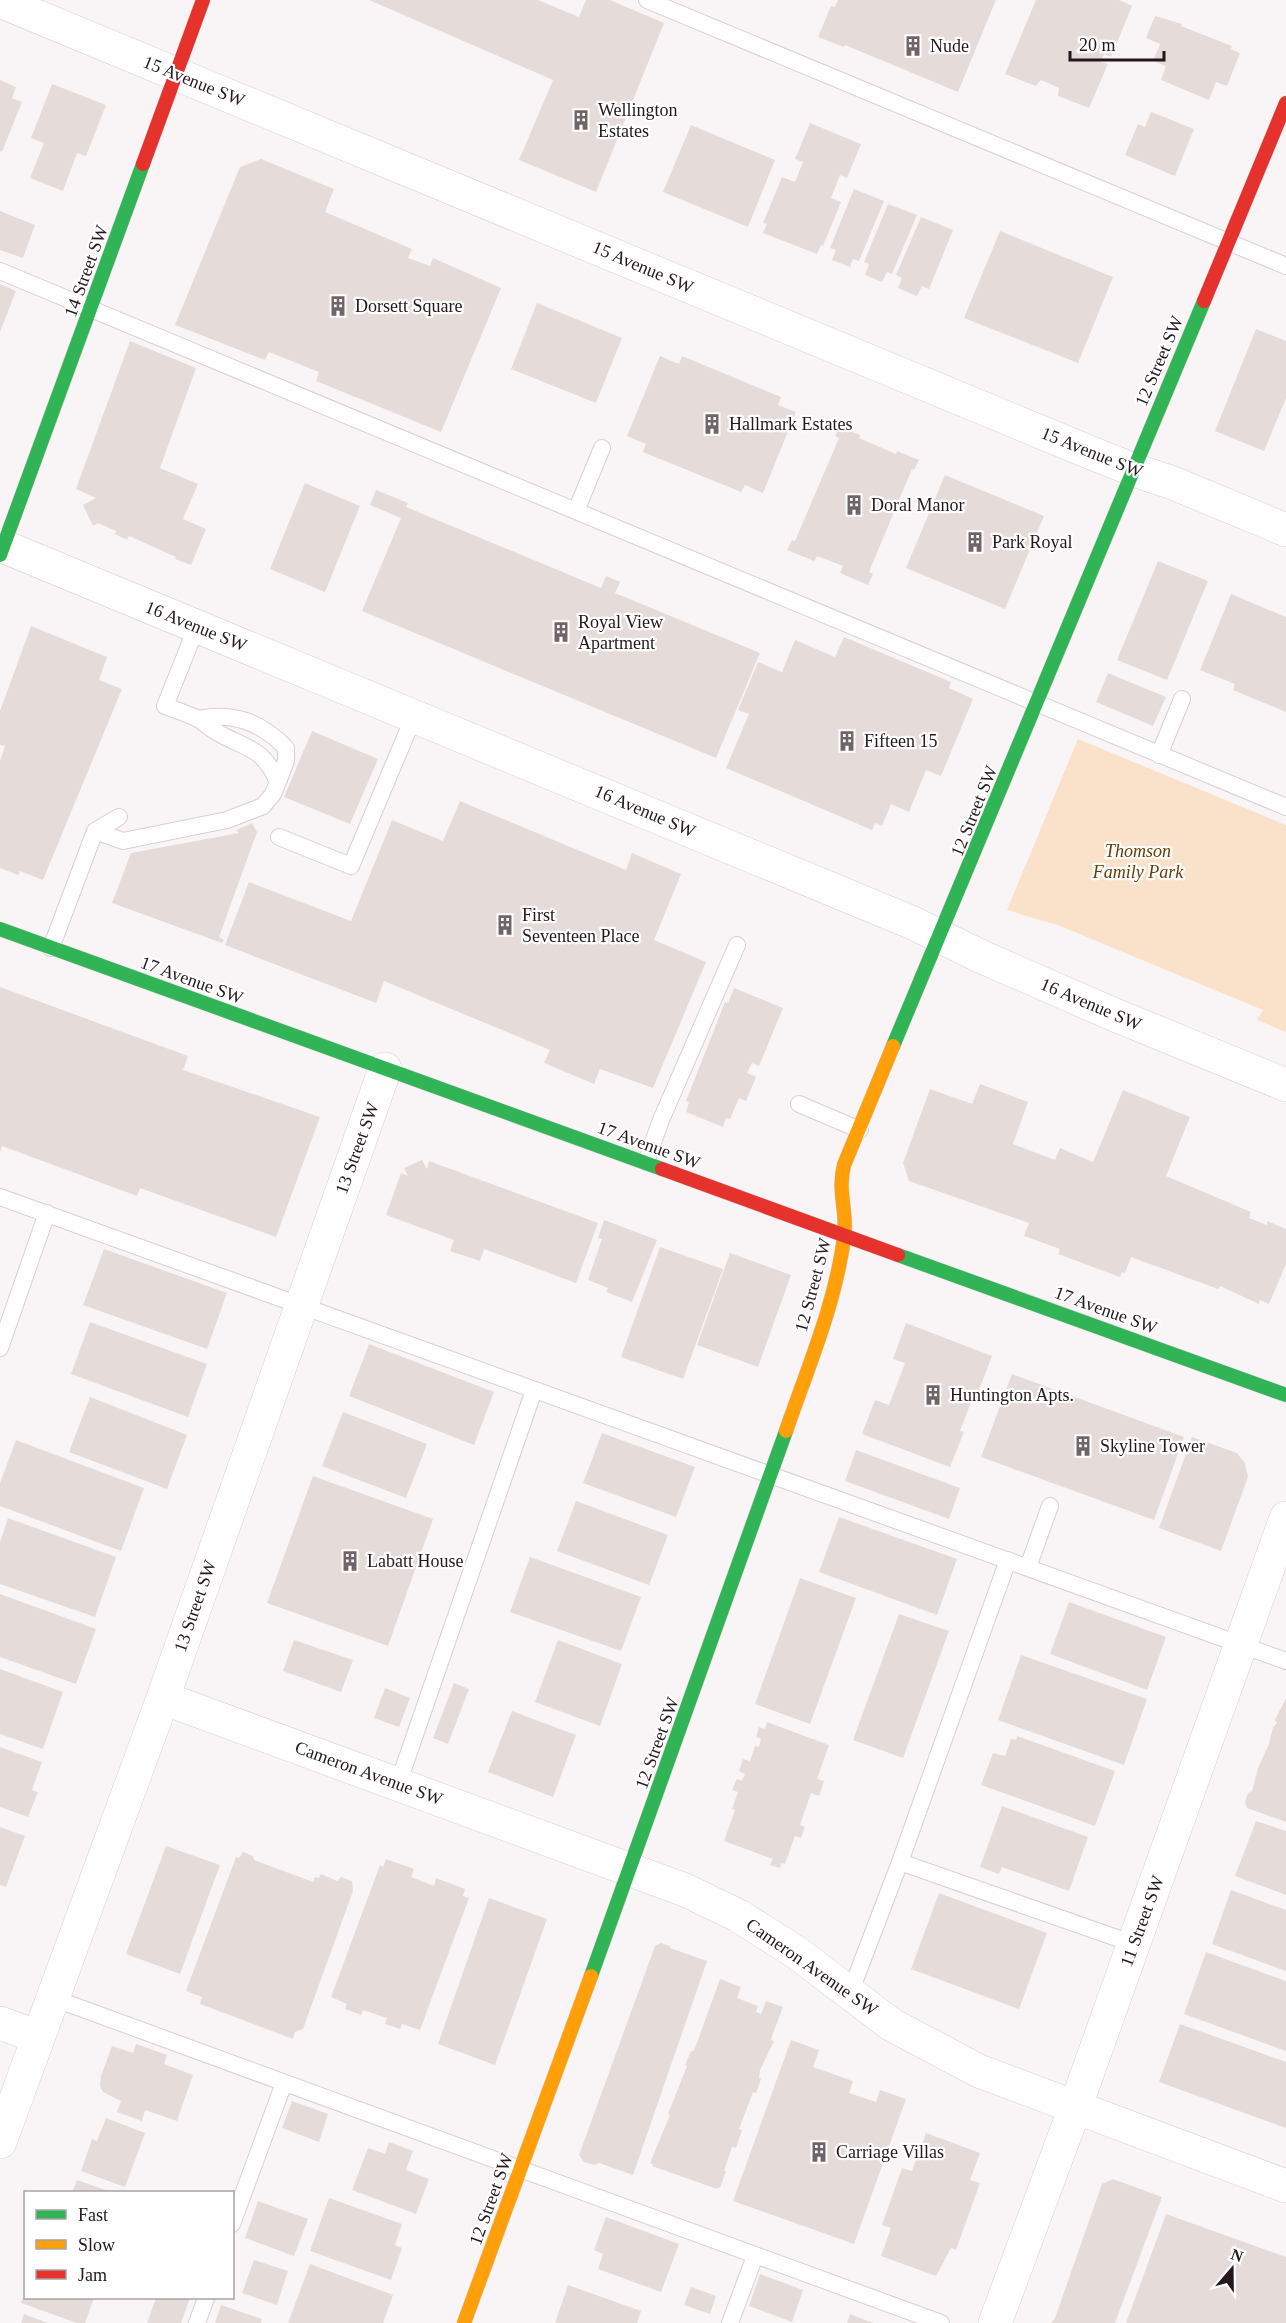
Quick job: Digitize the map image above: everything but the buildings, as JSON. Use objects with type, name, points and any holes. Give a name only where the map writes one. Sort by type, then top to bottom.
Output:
[{"type":"street","name":"14 Street SW","points":[[1,549],[203,0]]},
{"type":"street","name":"15 Avenue SW","points":[[0,2],[1286,531]]},
{"type":"street","name":"12 Street SW","points":[[464,2323],[772,1475],[833,1297],[845,1235],[840,1181],[1286,103]]},
{"type":"street","name":"16 Avenue SW","points":[[1,549],[197,626],[942,935],[982,957],[1286,1085]]},
{"type":"street","name":"17 Avenue SW","points":[[0,929],[1286,1395]]},
{"type":"street","name":"13 Street SW","points":[[0,2142],[163,1698],[386,1069]]},
{"type":"street","name":"11 Street SW","points":[[995,2323],[1075,2108],[1286,1518]]},
{"type":"street","name":"Cameron Avenue SW","points":[[163,1698],[685,1890],[739,1916],[797,1953],[892,2025],[979,2071],[1286,2186]]},
{"type":"street","points":[[0,2023],[38,2037]]},
{"type":"lane","points":[[648,0],[1286,266]]},
{"type":"lane","points":[[0,271],[1286,807]]},
{"type":"lane","points":[[576,511],[602,448]]},
{"type":"lane","points":[[197,626],[165,706],[198,719],[216,732],[262,755],[273,770],[278,782]]},
{"type":"lane","points":[[1159,755],[1182,699]]},
{"type":"lane","points":[[95,831],[123,841],[227,820],[263,806],[273,794],[278,782],[286,761],[286,748],[275,736],[237,718],[219,715],[198,719]]},
{"type":"lane","points":[[279,837],[351,866],[414,716]]},
{"type":"lane","points":[[51,948],[95,831],[119,818]]},
{"type":"lane","points":[[646,1162],[661,1120],[737,945]]},
{"type":"lane","points":[[799,1104],[860,1130]]},
{"type":"lane","points":[[0,1197],[1286,1661]]},
{"type":"lane","points":[[0,1348],[47,1213]]},
{"type":"lane","points":[[398,1784],[534,1390]]},
{"type":"lane","points":[[1028,1567],[1050,1506]]},
{"type":"lane","points":[[850,1993],[900,1863],[1008,1560]]},
{"type":"lane","points":[[900,1863],[1134,1944]]},
{"type":"lane","points":[[53,1998],[941,2323]]},
{"type":"lane","points":[[234,2219],[284,2083]]},
{"type":"lane","points":[[730,2323],[754,2256]]},
{"type":"lane","points":[[197,2323],[206,2299]]},
{"type":"green space","name":"Thomson Family Park","points":[[1078,739],[1286,825],[1286,1032],[1257,1020],[1263,1010],[1060,926],[1007,910]]},
{"type":"traffic: fast","points":[[0,555],[143,164]]},
{"type":"traffic: fast","points":[[893,1046],[1204,301]]},
{"type":"traffic: fast","points":[[0,929],[662,1169]]},
{"type":"traffic: fast","points":[[898,1255],[1286,1395]]},
{"type":"traffic: fast","points":[[591,1976],[786,1431]]},
{"type":"traffic: slow","points":[[786,1431],[820,1336],[840,1263],[845,1229],[842,1184],[844,1165],[893,1046]]},
{"type":"traffic: slow","points":[[464,2323],[591,1976]]},
{"type":"traffic: jam","points":[[143,164],[203,0]]},
{"type":"traffic: jam","points":[[1204,301],[1286,103]]},
{"type":"traffic: jam","points":[[662,1169],[898,1255]]},
{"type":"place","name":"Nude","points":[[913,46]]},
{"type":"place","name":"Wellington Estates","points":[[581,120]]},
{"type":"place","name":"Dorsett Square","points":[[338,306]]},
{"type":"place","name":"Hallmark Estates","points":[[712,424]]},
{"type":"place","name":"Doral Manor","points":[[854,505]]},
{"type":"place","name":"Park Royal","points":[[975,542]]},
{"type":"place","name":"Royal View Apartment","points":[[561,632]]},
{"type":"place","name":"Fifteen 15","points":[[847,741]]},
{"type":"place","name":"First Seventeen Place","points":[[505,925]]},
{"type":"place","name":"Huntington Apts.","points":[[933,1395]]},
{"type":"place","name":"Skyline Tower","points":[[1083,1446]]},
{"type":"place","name":"Labatt House","points":[[350,1561]]},
{"type":"place","name":"Carriage Villas","points":[[819,2152]]}]
